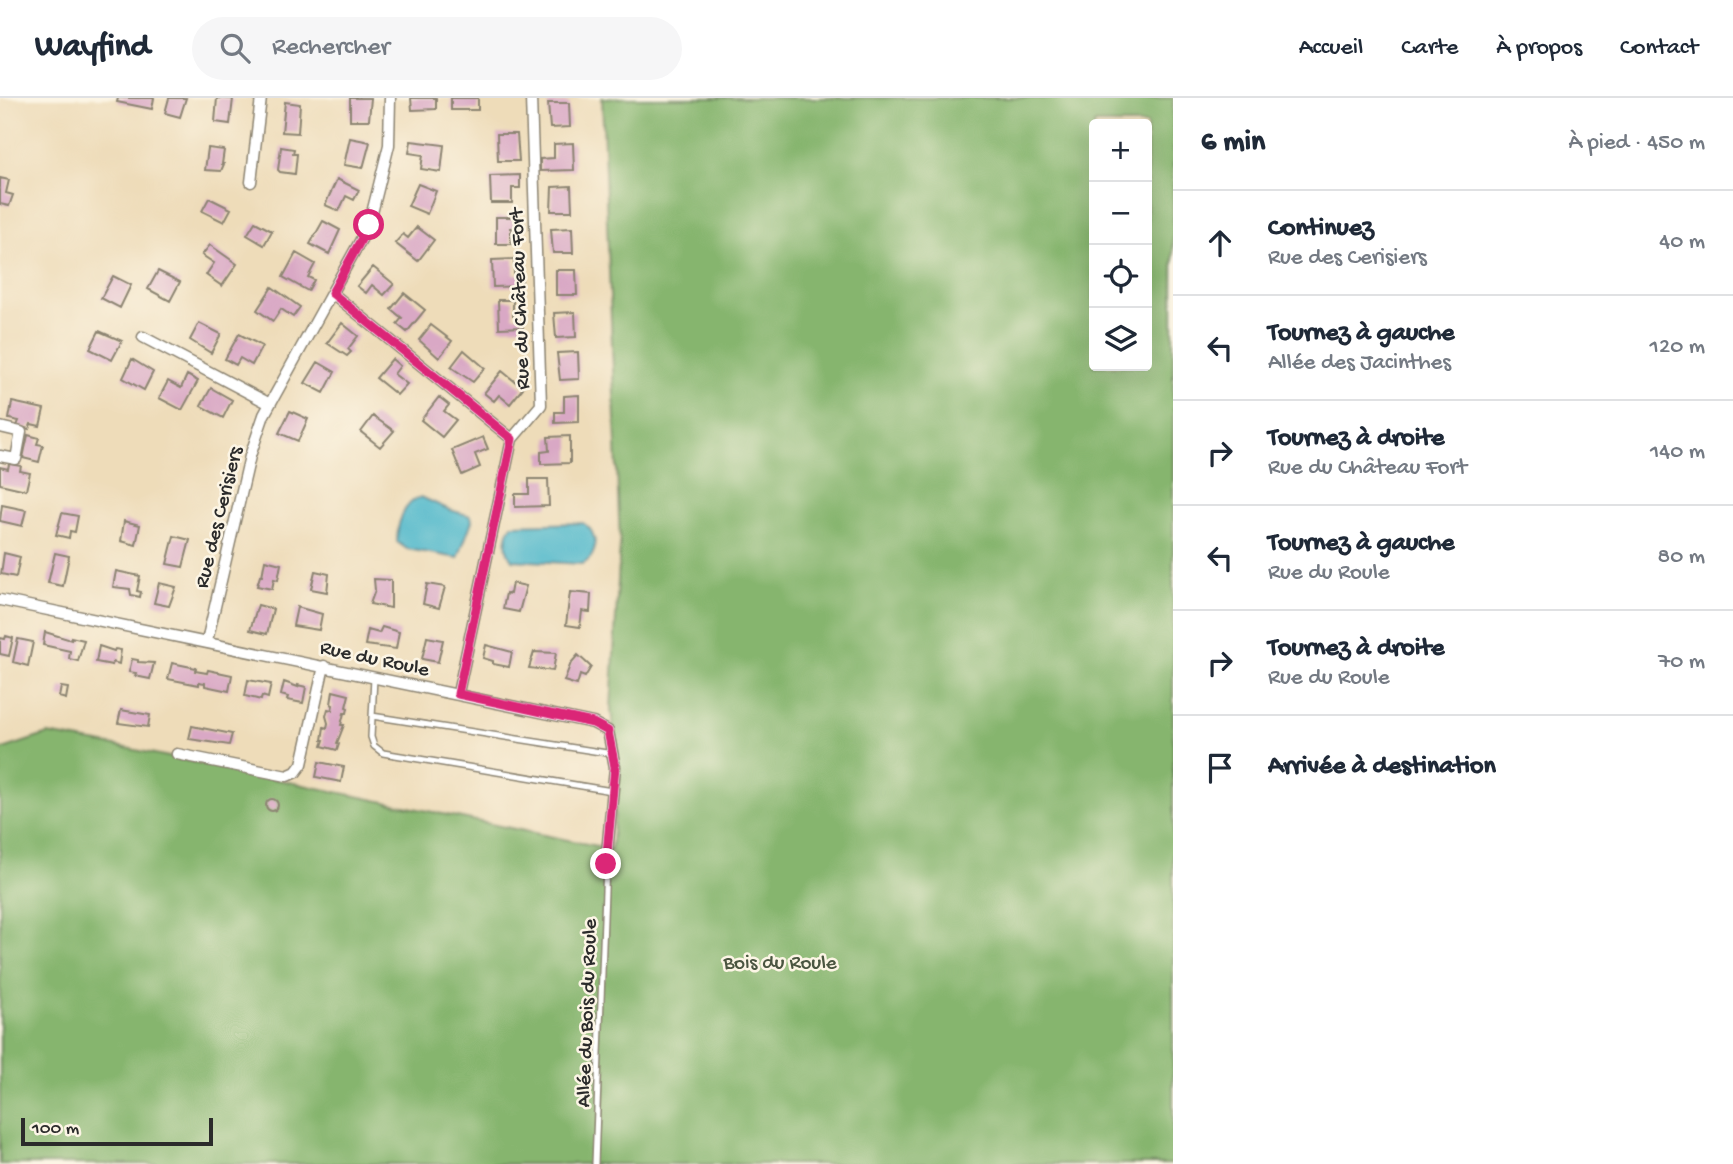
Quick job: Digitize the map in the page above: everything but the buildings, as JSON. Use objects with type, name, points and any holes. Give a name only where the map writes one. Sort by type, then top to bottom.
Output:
[{"type":"street","points":[[251,182],[261,98]]},
{"type":"street","name":"Rue des Cerisiers","points":[[207,641],[250,456],[264,415],[369,225],[389,145],[390,98]]},
{"type":"street","name":"Rue du Château Fort","points":[[458,694],[512,439],[541,405],[531,98]]},
{"type":"street","points":[[332,293],[512,439]]},
{"type":"street","points":[[143,337],[270,404]]},
{"type":"street","points":[[0,427],[21,432],[16,459],[0,456]]},
{"type":"street","name":"Rue du Roule","points":[[0,600],[593,723],[608,731],[615,767],[606,864]]},
{"type":"street","points":[[177,754],[288,776],[296,772],[302,764],[324,666]]},
{"type":"lane","points":[[374,677],[371,737],[374,746],[383,753],[612,791]]},
{"type":"lane","points":[[372,716],[613,754]]},
{"type":"lane","name":"Allée du Bois du Roule","points":[[595,1164],[606,864]]},
{"type":"green space","name":"Bois du Roule","points":[[602,98],[1173,98],[1173,1164],[0,1164],[0,750],[48,734],[611,849],[619,775],[611,710],[620,543]]},
{"type":"water","points":[[421,497],[471,516],[472,521],[458,558],[407,549],[397,542],[398,528],[405,509]]},
{"type":"water","points":[[583,523],[592,532],[595,544],[592,556],[582,564],[512,560],[509,556],[506,542],[512,525]]},
{"type":"route","points":[[369,225],[332,293],[512,439],[458,694],[593,723],[608,731],[615,767],[606,864]]}]
